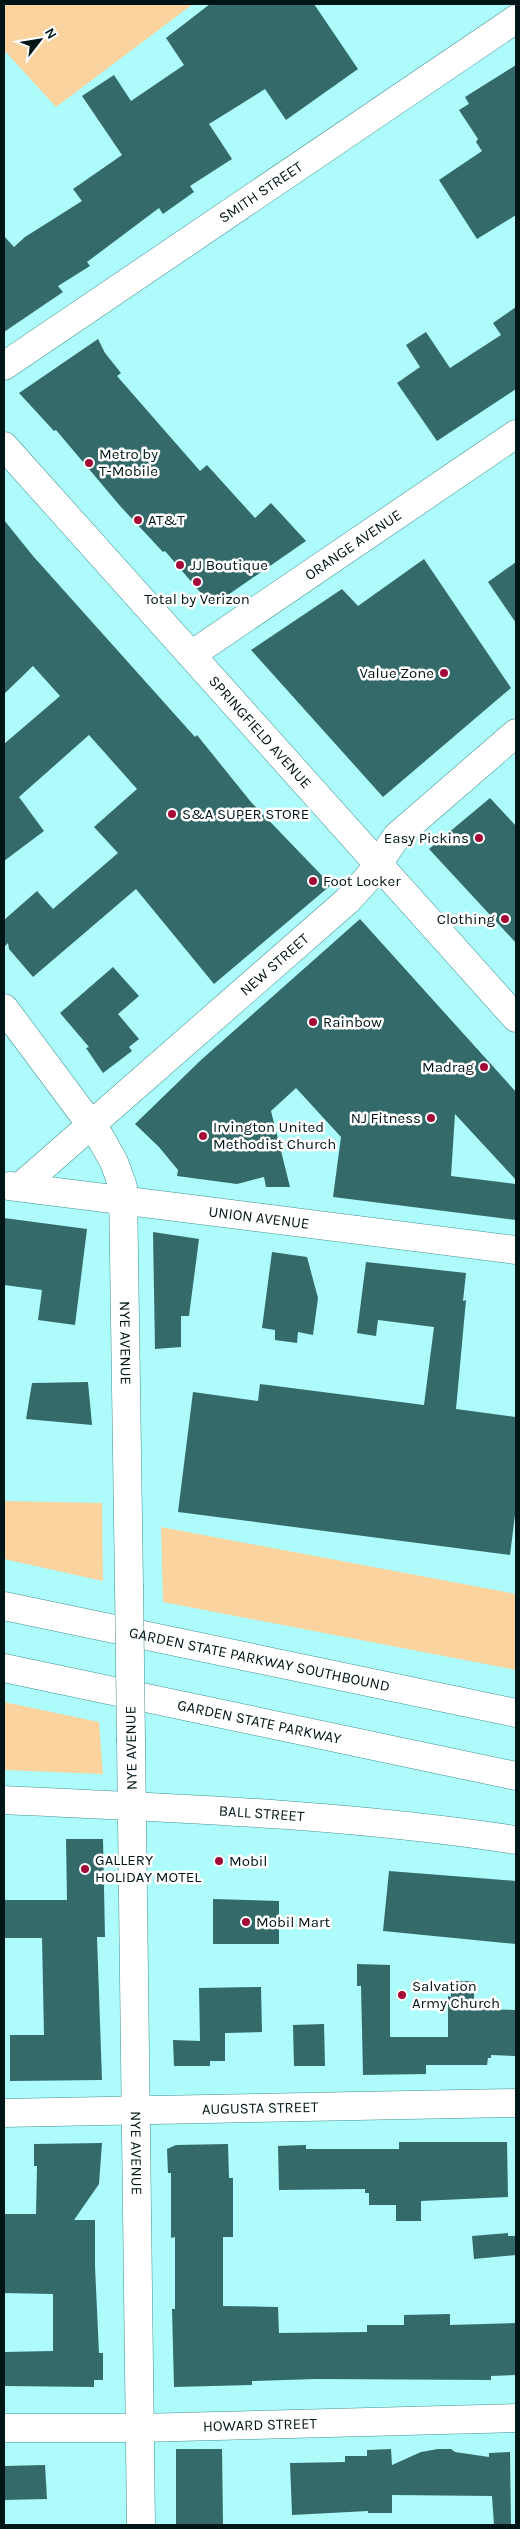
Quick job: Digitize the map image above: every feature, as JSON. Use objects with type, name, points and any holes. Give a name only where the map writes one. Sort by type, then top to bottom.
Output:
[{"type":"main road","name":"SMITH STREET","points":[[4,366],[516,18]]},
{"type":"main road","name":"ORANGE AVENUE","points":[[191,655],[516,434]]},
{"type":"main road","name":"SPRINGFIELD AVENUE","points":[[4,446],[516,1018]]},
{"type":"main road","name":"NEW STREET","points":[[12,1186],[92,1125],[347,902],[397,836],[516,732]]},
{"type":"main road","name":"NYE AVENUE","points":[[4,1008],[92,1125],[114,1162],[123,1187],[125,1200],[140,2525]]},
{"type":"main road","name":"UNION AVENUE","points":[[12,1186],[516,1250]]},
{"type":"main road","name":"GARDEN STATE PARKWAY SOUTHBOUND","points":[[4,1606],[516,1713]]},
{"type":"main road","name":"GARDEN STATE PARKWAY","points":[[4,1668],[516,1776]]},
{"type":"main road","name":"BALL STREET","points":[[4,1800],[319,1816],[446,1829],[516,1840]]},
{"type":"main road","name":"AUGUSTA STREET","points":[[4,2113],[516,2103]]},
{"type":"main road","name":"HOWARD STREET","points":[[4,2428],[139,2428],[516,2418]]},
{"type":"shaded area","points":[[4,4],[193,4],[56,107],[4,50]]},
{"type":"shaded area","points":[[4,1501],[102,1503],[103,1581],[4,1559]]},
{"type":"shaded area","points":[[161,1527],[516,1594],[516,1670],[163,1602]]},
{"type":"shaded area","points":[[4,1702],[99,1722],[103,1774],[4,1770]]},
{"type":"building","points":[[210,4],[314,4],[358,69],[286,120],[265,89],[209,124],[232,159],[190,186],[194,192],[163,214],[159,208],[87,262],[90,266],[58,286],[63,292],[4,332],[4,236],[14,247],[25,237],[82,201],[73,189],[122,155],[82,96],[114,75],[131,101],[184,65],[166,38]]},
{"type":"building","points":[[516,65],[516,215],[477,239],[439,180],[482,151],[476,142],[478,139],[459,110],[469,104],[465,97]]},
{"type":"building","points":[[516,307],[516,389],[437,441],[397,383],[420,367],[406,345],[426,332],[450,368],[501,335],[493,323]]},
{"type":"building","points":[[98,339],[105,353],[121,373],[117,376],[200,471],[207,465],[255,518],[271,503],[306,541],[212,606],[165,551],[163,552],[121,507],[56,430],[54,431],[19,393]]},
{"type":"building","points":[[4,520],[33,556],[195,737],[197,735],[251,802],[331,885],[214,984],[136,889],[33,977],[9,949],[8,943],[4,947],[4,920],[37,891],[53,909],[118,853],[94,827],[137,789],[89,735],[19,797],[44,831],[4,861],[4,744],[60,696],[33,666],[4,694]]},
{"type":"building","name":"Value Zone","points":[[424,559],[511,688],[383,797],[251,650],[342,589],[358,606]]},
{"type":"building","points":[[516,562],[516,623],[488,582]]},
{"type":"building","name":"Easy Pickins","points":[[490,798],[516,826],[516,943],[429,849]]},
{"type":"building","points":[[360,919],[516,1092],[516,1180],[455,1114],[451,1176],[516,1184],[516,1220],[333,1197],[341,1137],[296,1088],[271,1111],[290,1187],[266,1187],[264,1177],[237,1184],[177,1176],[178,1170],[159,1147],[135,1124],[201,1060]]},
{"type":"building","points":[[113,967],[139,996],[118,1014],[139,1039],[129,1047],[132,1051],[103,1073],[86,1048],[89,1047],[60,1013]]},
{"type":"building","points":[[4,1218],[87,1229],[75,1325],[38,1320],[42,1290],[4,1285]]},
{"type":"building","points":[[153,1232],[199,1239],[189,1316],[181,1316],[181,1347],[155,1349]]},
{"type":"building","points":[[272,1252],[307,1257],[318,1298],[313,1335],[298,1332],[297,1343],[275,1340],[275,1330],[262,1328]]},
{"type":"building","points":[[366,1262],[466,1273],[463,1301],[466,1300],[456,1409],[516,1417],[516,1507],[510,1555],[178,1512],[193,1392],[258,1401],[260,1384],[424,1405],[434,1327],[378,1320],[376,1336],[357,1333]]},
{"type":"building","points":[[88,1382],[92,1425],[26,1419],[32,1383]]},
{"type":"building","points":[[66,1839],[103,1839],[105,1937],[97,1937],[102,2080],[10,2081],[10,2035],[44,2035],[42,1938],[4,1938],[4,1900],[67,1900]]},
{"type":"building","points":[[389,1871],[516,1881],[516,1944],[383,1931]]},
{"type":"building","name":"Mobil Mart","points":[[213,1899],[279,1901],[279,1944],[213,1944]]},
{"type":"building","points":[[357,1964],[390,1965],[390,2037],[448,2037],[448,1996],[451,1997],[451,1981],[474,1981],[474,2009],[516,2010],[516,2056],[491,2055],[491,2058],[488,2058],[487,2065],[426,2065],[426,2074],[363,2075],[361,1986],[357,1986]]},
{"type":"building","points":[[261,1987],[262,2032],[225,2033],[225,2061],[210,2061],[210,2066],[174,2066],[173,2040],[200,2041],[199,1988]]},
{"type":"building","points":[[324,2024],[325,2066],[294,2066],[293,2025]]},
{"type":"building","points":[[399,2142],[507,2142],[508,2197],[421,2201],[421,2221],[396,2221],[396,2205],[369,2205],[369,2193],[365,2193],[365,2189],[279,2190],[278,2146],[306,2145],[306,2149],[399,2149]]},
{"type":"building","points":[[102,2143],[99,2184],[74,2220],[95,2220],[99,2353],[103,2353],[103,2380],[94,2380],[94,2387],[4,2386],[4,2352],[53,2351],[53,2294],[4,2293],[4,2214],[36,2214],[37,2166],[34,2166],[34,2144]]},
{"type":"building","points":[[228,2144],[229,2178],[233,2178],[233,2237],[223,2237],[223,2306],[278,2307],[279,2333],[367,2332],[367,2325],[404,2325],[404,2315],[450,2314],[450,2325],[516,2323],[516,2375],[491,2376],[491,2380],[316,2379],[252,2381],[252,2385],[174,2387],[172,2309],[175,2309],[175,2237],[171,2238],[171,2173],[168,2173],[167,2149],[176,2145]]},
{"type":"building","points":[[508,2233],[508,2236],[516,2236],[516,2255],[474,2259],[472,2236]]},
{"type":"building","points":[[176,2449],[222,2449],[223,2525],[176,2525]]},
{"type":"building","points":[[391,2449],[392,2465],[421,2452],[438,2449],[451,2449],[455,2452],[489,2457],[489,2453],[510,2452],[511,2525],[494,2525],[492,2496],[392,2495],[392,2513],[368,2513],[368,2511],[292,2515],[290,2463],[345,2462],[345,2456],[367,2456],[367,2450]]},
{"type":"building","points":[[45,2465],[47,2499],[4,2500],[4,2466]]},
{"type":"place","name":"Metro by T-Mobile","points":[[89,463]]},
{"type":"place","name":"AT&T","points":[[138,520]]},
{"type":"place","name":"JJ Boutique","points":[[180,565]]},
{"type":"place","name":"Total by Verizon","points":[[197,582]]},
{"type":"place","name":"Value Zone","points":[[444,673]]},
{"type":"place","name":"S&A SUPER STORE","points":[[172,814]]},
{"type":"place","name":"Easy Pickins","points":[[479,838]]},
{"type":"place","name":"Foot Locker","points":[[313,881]]},
{"type":"place","name":"Clothing","points":[[505,919]]},
{"type":"place","name":"Rainbow","points":[[313,1022]]},
{"type":"place","name":"Madrag","points":[[484,1067]]},
{"type":"place","name":"NJ Fitness","points":[[431,1118]]},
{"type":"place","name":"Irvington United Methodist Church","points":[[203,1136]]},
{"type":"place","name":"Mobil","points":[[219,1861]]},
{"type":"place","name":"GALLERY HOLIDAY MOTEL","points":[[85,1869]]},
{"type":"place","name":"Mobil Mart","points":[[246,1922]]},
{"type":"place","name":"Salvation Army Church","points":[[402,1995]]}]
